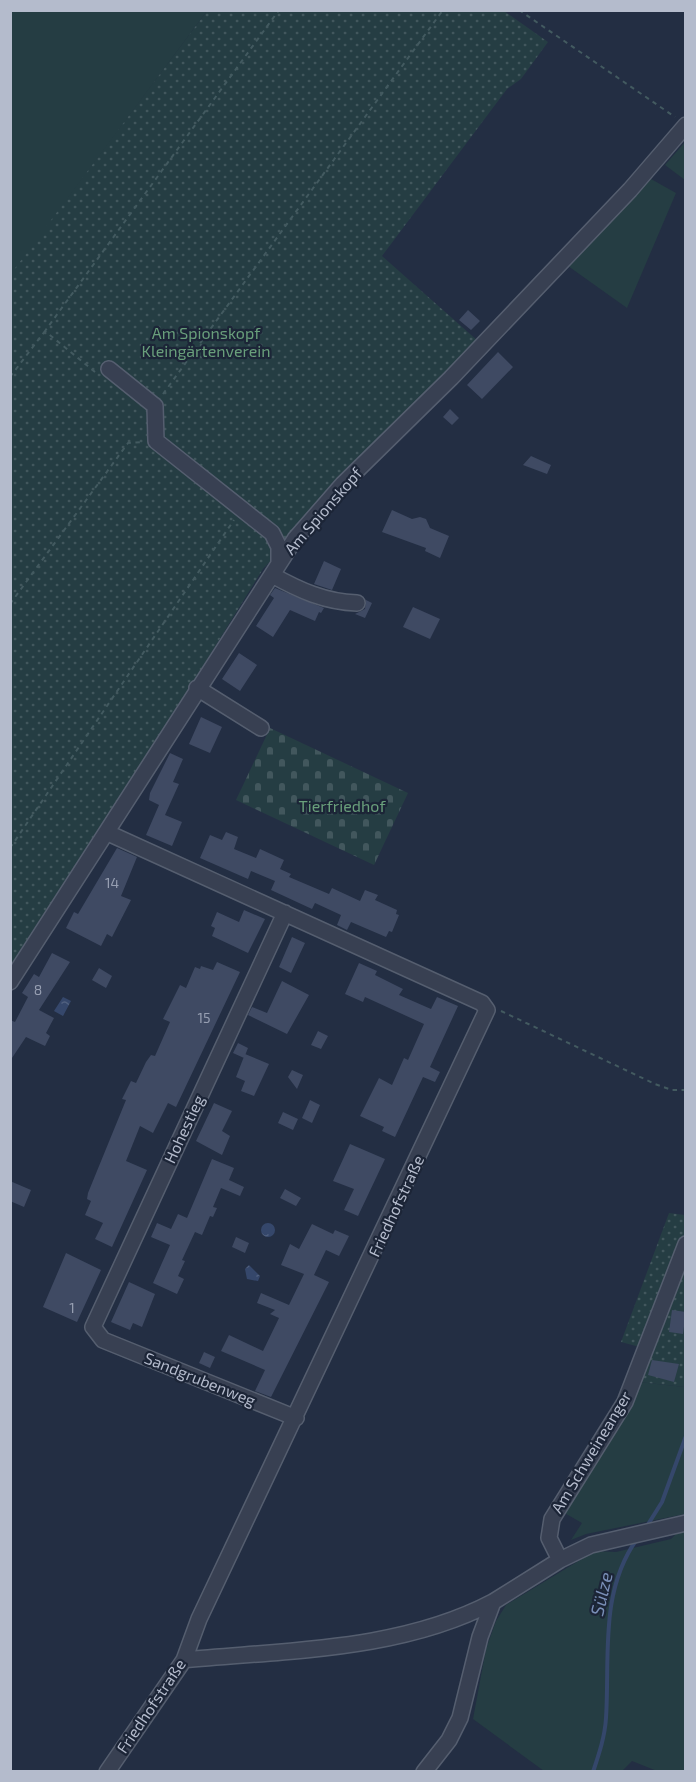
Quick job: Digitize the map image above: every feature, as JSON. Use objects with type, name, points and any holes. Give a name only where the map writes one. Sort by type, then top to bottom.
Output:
[{"type":"street","name":"Am Spionskopf","points":[[10,982],[108,833],[197,688],[295,539],[343,484],[451,378],[630,190],[681,121]]},
{"type":"street","points":[[103,371],[154,406],[156,441],[274,535],[280,551],[275,570],[304,592],[336,602],[357,603]]},
{"type":"street","points":[[197,688],[261,728]]},
{"type":"street","points":[[108,833],[487,1008]]},
{"type":"street","name":"Hohestieg","points":[[105,1341],[95,1333],[94,1322],[285,913]]},
{"type":"street","name":"Friedhofstraße","points":[[107,1772],[184,1660],[199,1619],[487,1014],[487,1008]]},
{"type":"street","name":"Am Schweineanger","points":[[560,1560],[549,1538],[552,1519],[625,1402],[686,1244]]},
{"type":"street","name":"Sandgrubenweg","points":[[105,1341],[296,1418]]},
{"type":"street","points":[[184,1660],[328,1646],[388,1637],[446,1623],[493,1602],[560,1560],[591,1545],[686,1523]]},
{"type":"street","points":[[424,1772],[449,1740],[460,1718],[483,1628],[493,1602]]},
{"type":"path","points":[[10,377],[279,10]]},
{"type":"path","points":[[154,406],[443,10]]},
{"type":"path","points":[[519,10],[681,121]]},
{"type":"path","points":[[45,330],[103,371]]},
{"type":"path","points":[[10,604],[128,443],[156,441]]},
{"type":"path","points":[[10,848],[242,508]]},
{"type":"path","points":[[487,1008],[502,1011],[655,1084],[672,1090],[686,1090]]},
{"type":"green space","points":[[10,11],[207,11],[11,275]]},
{"type":"green space","name":"Am Spionskopf Kleingärtenverein","points":[[207,11],[504,11],[548,42],[521,79],[507,89],[382,256],[478,341],[263,569],[100,833],[10,971],[10,275]]},
{"type":"green space","points":[[685,142],[685,180],[665,165]]},
{"type":"green space","points":[[651,179],[676,193],[627,308],[568,266]]},
{"type":"green space","name":"Tierfriedhof","points":[[270,728],[408,793],[374,865],[236,800]]},
{"type":"green space","points":[[669,1213],[685,1215],[685,1387],[639,1382],[651,1350],[621,1342]]},
{"type":"green space","points":[[639,1382],[685,1387],[685,1514],[586,1534],[571,1540],[582,1523],[561,1511]]},
{"type":"green space","points":[[685,1531],[685,1771],[657,1771],[632,1761],[622,1771],[544,1771],[473,1719],[486,1649],[496,1621],[506,1605],[595,1551],[616,1552],[671,1539],[676,1534]]},
{"type":"water","points":[[63,997],[71,1001],[63,1016],[54,1011]]},
{"type":"water","points":[[268,1223],[273,1225],[275,1230],[273,1235],[268,1237],[263,1235],[261,1230],[263,1225]]},
{"type":"water","points":[[249,1265],[260,1276],[258,1281],[247,1279],[245,1269]]},
{"type":"building","points":[[468,310],[480,321],[471,330],[459,320]]},
{"type":"building","points":[[498,352],[513,367],[482,399],[467,385]]},
{"type":"building","points":[[450,409],[459,418],[452,425],[443,417]]},
{"type":"building","points":[[531,456],[551,465],[547,474],[523,465]]},
{"type":"building","points":[[392,510],[412,519],[420,517],[426,519],[430,528],[449,536],[440,558],[425,551],[426,548],[382,532]]},
{"type":"building","points":[[324,561],[341,569],[332,590],[314,584]]},
{"type":"building","points":[[275,588],[324,608],[321,613],[319,612],[315,621],[290,610],[273,637],[256,626],[274,598],[270,595]]},
{"type":"building","points":[[366,600],[372,603],[365,618],[355,614],[365,609]]},
{"type":"building","points":[[413,607],[440,619],[430,639],[403,627]]},
{"type":"building","points":[[239,653],[257,665],[240,691],[222,679]]},
{"type":"building","points":[[201,717],[222,727],[210,753],[189,744]]},
{"type":"building","points":[[170,753],[183,759],[173,782],[179,784],[165,815],[182,822],[172,846],[146,835],[159,805],[149,800],[150,793]]},
{"type":"building","points":[[226,832],[238,837],[234,849],[256,858],[260,849],[284,860],[280,869],[291,874],[289,877],[329,894],[332,888],[360,901],[365,890],[378,895],[375,900],[397,910],[396,914],[399,915],[392,932],[389,931],[386,937],[351,922],[347,930],[337,925],[341,915],[315,903],[312,909],[271,890],[275,881],[251,871],[248,879],[200,858],[210,835],[222,840]]},
{"type":"building","points":[[117,848],[137,857],[121,896],[131,900],[112,937],[107,934],[101,946],[66,928],[74,912],[78,914]]},
{"type":"building","points":[[244,910],[265,919],[248,953],[212,936],[215,928],[211,926],[217,912],[239,922]]},
{"type":"building","points":[[292,937],[305,943],[291,973],[279,967]]},
{"type":"building","points":[[52,953],[70,962],[39,1010],[54,1018],[46,1033],[50,1036],[45,1046],[26,1037],[10,1061],[10,1020],[15,1022],[28,997],[22,993],[34,974],[39,977]]},
{"type":"building","points":[[217,962],[240,972],[176,1107],[168,1103],[153,1133],[140,1126],[126,1161],[147,1170],[112,1247],[95,1239],[103,1223],[85,1215],[91,1201],[87,1199],[88,1193],[126,1100],[122,1099],[131,1081],[136,1083],[146,1062],[151,1055],[155,1056],[170,1022],[163,1019],[180,985],[186,988],[195,967],[200,969],[201,966],[213,970]]},
{"type":"building","points":[[359,963],[377,971],[375,975],[403,989],[399,995],[431,1009],[437,997],[458,1006],[430,1067],[440,1072],[435,1082],[423,1077],[395,1137],[382,1131],[384,1127],[360,1116],[379,1078],[392,1085],[404,1058],[408,1060],[424,1024],[365,997],[363,1002],[345,994]]},
{"type":"building","points":[[99,968],[112,976],[106,988],[92,980]]},
{"type":"building","points":[[282,981],[309,995],[287,1034],[248,1015],[252,1007],[267,1013]]},
{"type":"building","points":[[318,1031],[328,1036],[321,1049],[311,1045]]},
{"type":"building","points":[[238,1043],[248,1048],[244,1058],[233,1053]]},
{"type":"building","points":[[245,1054],[269,1064],[254,1096],[241,1091],[245,1081],[236,1077]]},
{"type":"building","points":[[292,1070],[303,1075],[297,1089],[288,1077]]},
{"type":"building","points":[[310,1100],[320,1105],[312,1123],[302,1118]]},
{"type":"building","points":[[214,1103],[232,1111],[222,1131],[230,1136],[222,1155],[196,1141]]},
{"type":"building","points":[[283,1112],[298,1119],[293,1130],[278,1123]]},
{"type":"building","points":[[350,1144],[385,1159],[358,1216],[344,1210],[354,1189],[333,1181]]},
{"type":"building","points":[[212,1159],[234,1168],[229,1180],[244,1187],[240,1196],[221,1188],[213,1207],[217,1208],[213,1217],[210,1216],[202,1235],[195,1232],[182,1260],[185,1261],[178,1276],[184,1279],[177,1294],[153,1283],[170,1245],[151,1237],[157,1223],[171,1229],[178,1214],[187,1218]]},
{"type":"building","points":[[10,1181],[31,1190],[24,1207],[10,1201]]},
{"type":"building","points":[[285,1189],[301,1198],[296,1206],[280,1198]]},
{"type":"building","points":[[312,1224],[333,1234],[335,1230],[349,1236],[339,1256],[326,1250],[314,1275],[329,1282],[271,1397],[255,1391],[265,1370],[221,1351],[229,1335],[263,1351],[279,1318],[270,1314],[275,1310],[257,1303],[261,1293],[289,1305],[304,1274],[281,1265],[290,1244],[299,1249]]},
{"type":"building","points":[[236,1237],[249,1243],[245,1253],[232,1247]]},
{"type":"building","points":[[66,1253],[101,1270],[77,1322],[43,1307]]},
{"type":"building","points":[[129,1282],[155,1294],[142,1327],[133,1323],[130,1330],[111,1322]]},
{"type":"building","points":[[672,1310],[686,1312],[683,1334],[669,1332]]},
{"type":"building","points":[[204,1352],[215,1357],[210,1368],[199,1363]]},
{"type":"building","points":[[652,1360],[679,1364],[674,1382],[648,1375]]},
{"type":"waterway","name":"Sülze","points":[[647,1526],[662,1502],[686,1436]]},
{"type":"waterway","name":"Sülze","points":[[593,1772],[605,1725],[612,1603],[625,1559],[637,1539]]}]
